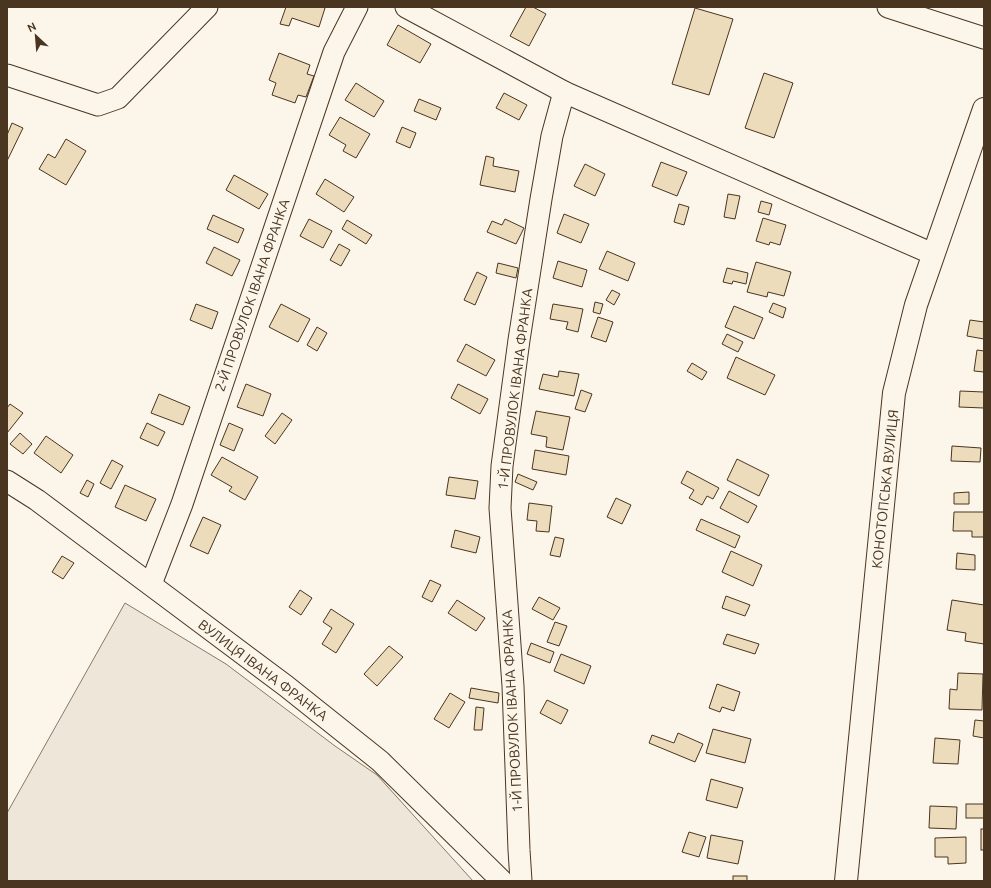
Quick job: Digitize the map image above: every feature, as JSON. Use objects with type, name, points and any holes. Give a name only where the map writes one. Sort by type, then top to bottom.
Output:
[{"type":"main road","name":"КОНОТОПСЬКА ВУЛИЦЯ","points":[[846,881],[894,393],[916,305],[984,109]]},
{"type":"street","points":[[7,75],[98,105],[118,98],[207,7]]},
{"type":"street","name":"2-Й ПРОВУЛОК ІВАНА ФРАНКА","points":[[151,584],[182,504],[334,52],[358,7]]},
{"type":"street","points":[[406,7],[564,92],[933,254]]},
{"type":"street","points":[[888,7],[984,38]]},
{"type":"street","name":"1-Й ПРОВУЛОК ІВАНА ФРАНКА","points":[[521,881],[513,686],[500,508],[502,466],[518,347],[541,198],[552,136],[564,92]]},
{"type":"street","name":"ВУЛИЦЯ ІВАНА ФРАНКА","points":[[7,481],[38,500],[151,584],[286,686],[380,761],[502,881]]},
{"type":"shaded area","points":[[125,603],[226,664],[335,746],[377,775],[473,881],[7,881],[7,813]]},
{"type":"building","points":[[286,7],[325,8],[319,27],[292,18],[289,26],[280,24]]},
{"type":"building","points":[[526,7],[533,7],[546,14],[529,46],[510,36]]},
{"type":"building","points":[[695,8],[733,19],[709,95],[672,84]]},
{"type":"building","points":[[398,25],[431,44],[420,63],[387,45]]},
{"type":"building","points":[[279,53],[310,65],[307,74],[314,76],[306,97],[298,95],[295,103],[272,95],[276,83],[269,80]]},
{"type":"building","points":[[764,73],[793,83],[774,138],[745,128]]},
{"type":"building","points":[[356,83],[384,101],[374,117],[345,100]]},
{"type":"building","points":[[504,93],[527,105],[519,120],[496,108]]},
{"type":"building","points":[[419,99],[441,108],[436,120],[414,111]]},
{"type":"building","points":[[340,117],[370,134],[356,158],[343,151],[346,145],[329,135]]},
{"type":"building","points":[[12,123],[23,128],[7,161],[7,135]]},
{"type":"building","points":[[402,127],[416,133],[410,148],[396,142]]},
{"type":"building","points":[[66,139],[86,151],[66,185],[39,169],[48,154],[55,158]]},
{"type":"building","points":[[486,156],[494,158],[493,166],[519,171],[515,192],[480,185]]},
{"type":"building","points":[[661,162],[687,172],[677,196],[652,186]]},
{"type":"building","points":[[585,164],[605,174],[595,196],[574,186]]},
{"type":"building","points":[[234,175],[268,194],[259,209],[226,190]]},
{"type":"building","points":[[325,179],[354,197],[344,212],[316,194]]},
{"type":"building","points":[[728,194],[740,196],[735,219],[724,217]]},
{"type":"building","points":[[761,201],[772,204],[769,215],[758,212]]},
{"type":"building","points":[[679,204],[689,207],[684,225],[674,222]]},
{"type":"building","points":[[564,214],[589,224],[581,243],[557,233]]},
{"type":"building","points":[[213,215],[244,229],[238,243],[207,229]]},
{"type":"building","points":[[763,218],[786,225],[780,245],[770,242],[769,245],[756,241]]},
{"type":"building","points":[[309,219],[332,231],[323,248],[300,236]]},
{"type":"building","points":[[505,219],[524,228],[516,244],[487,232],[492,221],[502,225]]},
{"type":"building","points":[[347,220],[372,235],[366,244],[342,229]]},
{"type":"building","points":[[339,244],[350,250],[341,266],[330,260]]},
{"type":"building","points":[[214,247],[240,260],[232,276],[206,263]]},
{"type":"building","points":[[607,251],[635,263],[628,281],[599,269]]},
{"type":"building","points":[[558,261],[587,270],[582,287],[553,278]]},
{"type":"building","points":[[756,262],[791,272],[784,296],[768,292],[767,297],[747,292]]},
{"type":"building","points":[[498,263],[518,268],[516,278],[496,273]]},
{"type":"building","points":[[727,268],[748,273],[746,284],[733,281],[732,284],[723,282]]},
{"type":"building","points":[[477,272],[487,277],[475,305],[464,300]]},
{"type":"building","points":[[612,290],[620,294],[614,305],[606,300]]},
{"type":"building","points":[[595,302],[603,304],[600,314],[593,312]]},
{"type":"building","points":[[773,303],[786,308],[783,318],[769,312]]},
{"type":"building","points":[[196,304],[218,312],[212,329],[190,320]]},
{"type":"building","points":[[281,304],[310,319],[298,342],[269,327]]},
{"type":"building","points":[[553,304],[583,309],[578,332],[566,329],[568,322],[550,319]]},
{"type":"building","points":[[734,306],[763,318],[754,339],[725,327]]},
{"type":"building","points":[[598,317],[613,322],[606,342],[591,337]]},
{"type":"building","points":[[970,320],[984,322],[984,339],[967,336]]},
{"type":"building","points":[[317,327],[327,333],[317,351],[307,345]]},
{"type":"building","points":[[727,334],[743,342],[738,352],[722,344]]},
{"type":"building","points":[[466,344],[495,360],[486,376],[457,361]]},
{"type":"building","points":[[977,350],[984,351],[984,372],[974,371]]},
{"type":"building","points":[[736,357],[775,375],[765,395],[727,378]]},
{"type":"building","points":[[692,363],[707,372],[702,380],[687,371]]},
{"type":"building","points":[[559,371],[579,374],[574,396],[539,389],[543,374],[558,377]]},
{"type":"building","points":[[246,384],[271,394],[263,416],[237,407]]},
{"type":"building","points":[[458,384],[488,399],[480,414],[451,398]]},
{"type":"building","points":[[581,390],[592,394],[585,412],[575,409]]},
{"type":"building","points":[[960,391],[984,392],[984,408],[959,407]]},
{"type":"building","points":[[159,394],[190,407],[183,425],[151,413]]},
{"type":"building","points":[[10,404],[23,413],[7,433],[7,408]]},
{"type":"building","points":[[536,411],[570,417],[563,450],[546,447],[547,437],[531,434]]},
{"type":"building","points":[[282,413],[292,420],[275,444],[265,436]]},
{"type":"building","points":[[147,423],[165,432],[158,446],[140,438]]},
{"type":"building","points":[[229,423],[243,429],[234,451],[220,445]]},
{"type":"building","points":[[20,433],[32,444],[23,454],[10,444]]},
{"type":"building","points":[[46,436],[73,455],[61,473],[34,453]]},
{"type":"building","points":[[952,446],[981,448],[980,462],[951,461]]},
{"type":"building","points":[[535,450],[569,456],[566,475],[532,469]]},
{"type":"building","points":[[222,457],[258,477],[245,500],[229,491],[232,487],[211,475]]},
{"type":"building","points":[[737,459],[769,475],[759,496],[727,480]]},
{"type":"building","points":[[112,460],[123,466],[111,489],[100,483]]},
{"type":"building","points":[[687,471],[719,488],[713,499],[707,496],[702,505],[689,498],[694,490],[681,483]]},
{"type":"building","points":[[518,474],[537,482],[533,490],[515,482]]},
{"type":"building","points":[[449,477],[478,481],[475,499],[446,495]]},
{"type":"building","points":[[87,480],[94,484],[88,497],[80,493]]},
{"type":"building","points":[[125,485],[156,499],[146,521],[115,507]]},
{"type":"building","points":[[729,491],[757,506],[748,523],[720,508]]},
{"type":"building","points":[[969,492],[969,504],[954,504],[954,493]]},
{"type":"building","points":[[616,498],[631,505],[622,524],[607,517]]},
{"type":"building","points":[[529,503],[552,506],[549,532],[536,531],[537,521],[527,520]]},
{"type":"building","points":[[954,512],[984,512],[984,537],[972,537],[972,531],[953,531]]},
{"type":"building","points":[[203,517],[221,525],[208,554],[190,546]]},
{"type":"building","points":[[701,519],[740,536],[735,548],[696,530]]},
{"type":"building","points":[[455,530],[480,537],[476,553],[451,547]]},
{"type":"building","points":[[555,537],[564,539],[560,557],[550,555]]},
{"type":"building","points":[[731,551],[762,565],[753,586],[722,572]]},
{"type":"building","points":[[957,553],[975,555],[975,570],[956,569]]},
{"type":"building","points":[[62,556],[74,563],[63,579],[52,572]]},
{"type":"building","points":[[430,580],[441,585],[432,602],[422,597]]},
{"type":"building","points":[[300,590],[312,598],[301,615],[289,607]]},
{"type":"building","points":[[726,596],[750,605],[745,616],[722,608]]},
{"type":"building","points":[[539,597],[560,608],[553,620],[532,609]]},
{"type":"building","points":[[457,600],[485,618],[476,631],[448,613]]},
{"type":"building","points":[[952,600],[984,605],[984,644],[965,641],[966,633],[947,630]]},
{"type":"building","points":[[331,609],[354,624],[336,653],[322,644],[332,628],[323,622]]},
{"type":"building","points":[[555,622],[567,626],[559,646],[547,642]]},
{"type":"building","points":[[727,634],[759,644],[755,654],[723,644]]},
{"type":"building","points":[[531,643],[554,652],[550,663],[527,654]]},
{"type":"building","points":[[389,646],[403,657],[377,686],[364,674]]},
{"type":"building","points":[[561,654],[591,666],[584,684],[554,671]]},
{"type":"building","points":[[958,673],[983,674],[982,710],[949,709],[950,689],[957,690]]},
{"type":"building","points":[[717,684],[740,692],[734,711],[722,707],[720,712],[709,708]]},
{"type":"building","points":[[471,688],[499,693],[498,703],[469,698]]},
{"type":"building","points":[[450,693],[465,702],[449,728],[434,719]]},
{"type":"building","points":[[547,700],[568,710],[561,724],[540,713]]},
{"type":"building","points":[[476,707],[484,708],[482,730],[474,730]]},
{"type":"building","points":[[975,720],[984,721],[984,738],[973,736]]},
{"type":"building","points":[[713,729],[751,739],[745,763],[706,753]]},
{"type":"building","points":[[678,733],[703,744],[695,762],[649,743],[652,735],[674,743]]},
{"type":"building","points":[[935,738],[960,740],[958,764],[933,763]]},
{"type":"building","points":[[711,779],[743,788],[737,808],[706,800]]},
{"type":"building","points":[[966,804],[984,804],[984,818],[966,818]]},
{"type":"building","points":[[930,806],[957,807],[956,829],[929,828]]},
{"type":"building","points":[[981,829],[984,829],[984,850],[981,850]]},
{"type":"building","points":[[689,832],[706,837],[699,857],[682,852]]},
{"type":"building","points":[[711,835],[743,841],[738,864],[707,858]]},
{"type":"building","points":[[966,837],[966,863],[948,864],[948,857],[935,857],[935,838]]},
{"type":"building","points":[[733,876],[747,876],[747,881],[733,881]]}]
